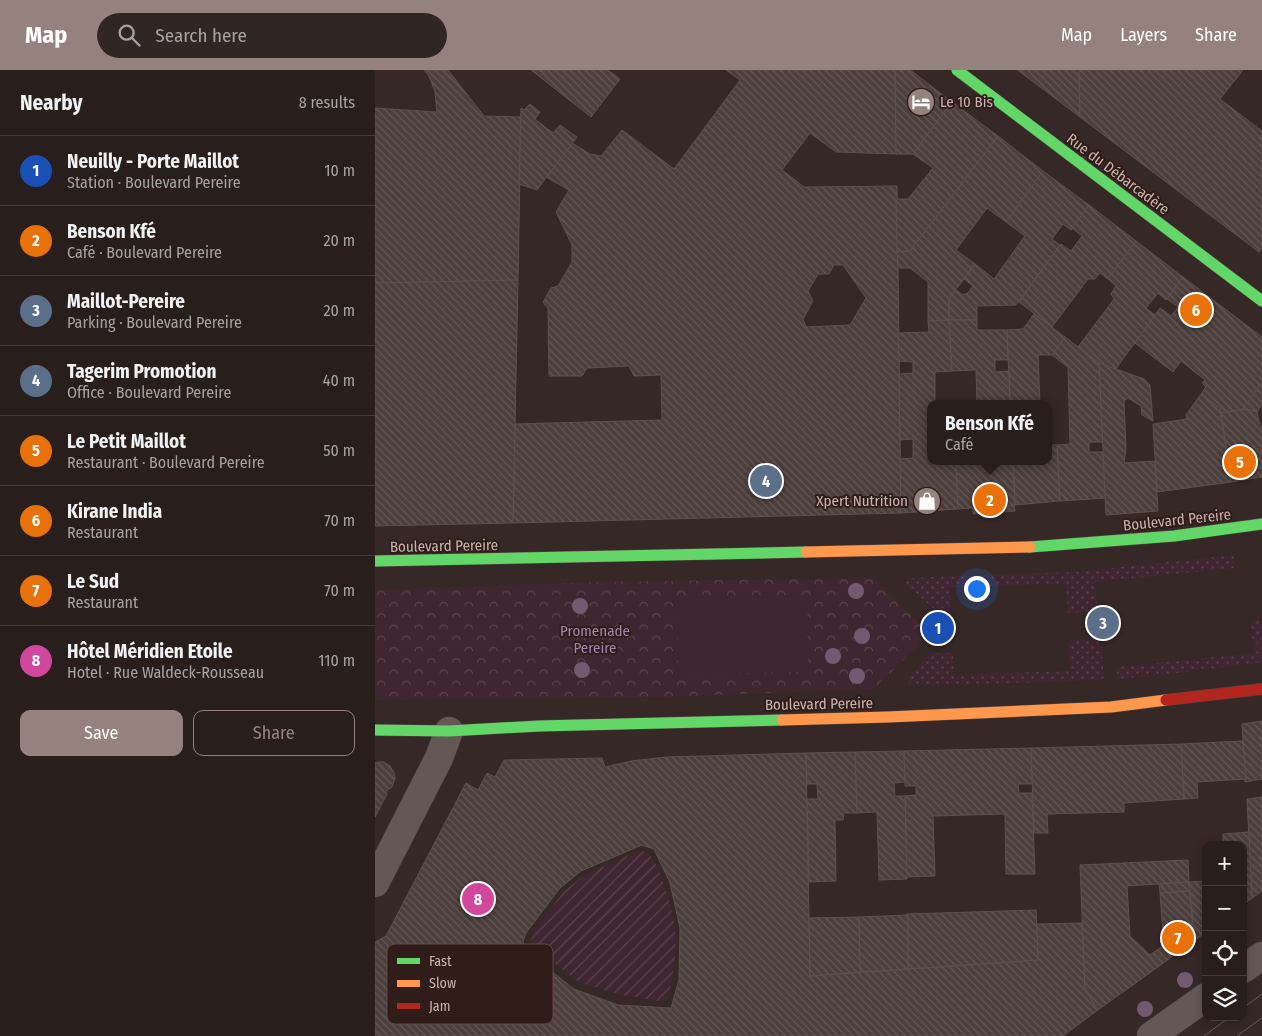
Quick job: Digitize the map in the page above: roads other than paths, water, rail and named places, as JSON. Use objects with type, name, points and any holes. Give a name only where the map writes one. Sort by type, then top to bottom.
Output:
[{"type":"street","name":"Rue du Débarcadère","points":[[957,70],[1262,301]]},
{"type":"street","name":"Boulevard Pereire","points":[[375,562],[1026,547],[1130,540],[1235,529],[1262,524]]},
{"type":"street","name":"Boulevard Pereire","points":[[375,730],[449,731],[539,726],[888,717],[1111,707],[1262,689]]},
{"type":"street","points":[[375,883],[439,758],[449,731]]},
{"type":"street","points":[[1247,966],[1262,956]]},
{"type":"street","points":[[1151,1036],[1202,999]]},
{"type":"tram line","points":[[1247,1005],[1262,994]]},
{"type":"tram line","points":[[1237,1036],[1262,1018]]},
{"type":"tram line","points":[[1204,1036],[1225,1021]]},
{"type":"place","name":"Le 10 Bis","points":[[921,102]]},
{"type":"place","name":"Kirane India","points":[[1196,310]]},
{"type":"place","name":"Le Petit Maillot","points":[[1240,462]]},
{"type":"place","name":"Tagerim Promotion","points":[[766,481]]},
{"type":"place","name":"Benson Kfé","points":[[990,500]]},
{"type":"place","name":"Xpert Nutrition","points":[[927,501]]},
{"type":"place","name":"Maillot-Pereire","points":[[1103,623]]},
{"type":"place","name":"Neuilly - Porte Maillot","points":[[938,628]]},
{"type":"place","name":"Hôtel Méridien Etoile","points":[[478,899]]},
{"type":"place","name":"Le Sud","points":[[1178,938]]},
{"type":"park label","name":"Promenade Pereire","points":[[595,640]]}]
